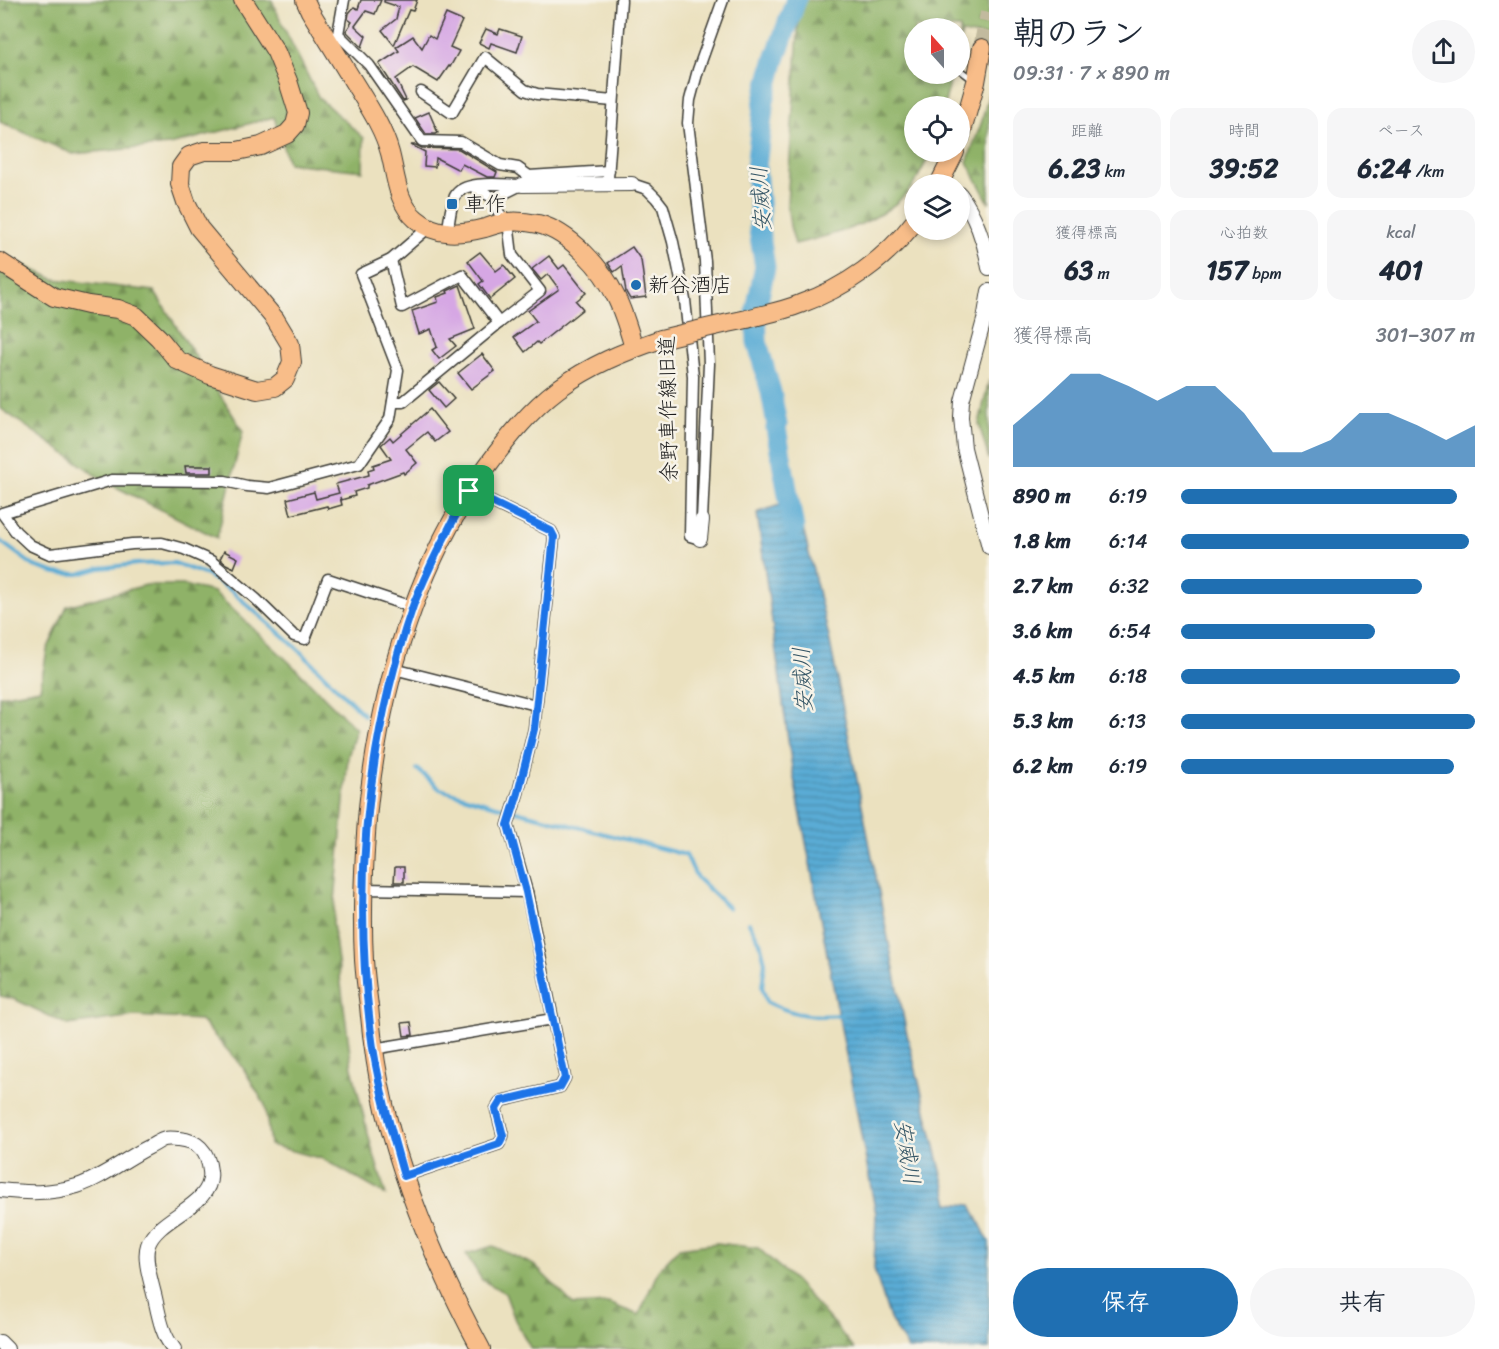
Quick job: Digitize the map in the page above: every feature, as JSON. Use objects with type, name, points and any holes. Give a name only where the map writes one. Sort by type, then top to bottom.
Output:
[{"type":"main road","points":[[0,262],[54,297],[118,309],[136,316],[159,338],[177,360],[210,375],[257,390],[275,387],[285,379],[292,362],[290,344],[275,319],[199,228],[180,184],[181,167],[189,156],[204,151],[237,151],[261,146],[287,134],[295,125],[298,113],[276,52],[243,0]]},
{"type":"main road","points":[[305,0],[382,130],[404,203],[414,218],[428,228],[447,233],[477,230],[506,222],[525,222],[540,224],[565,236],[601,272],[615,294],[634,348]]},
{"type":"main road","points":[[970,103],[982,48]]},
{"type":"main road","points":[[481,1349],[444,1275],[404,1176],[385,1108],[374,1049],[364,960],[363,889],[368,801],[381,723],[412,607],[441,541],[469,491],[524,420],[556,390],[589,368],[634,348],[661,339],[784,310],[816,298],[847,282],[875,262],[904,234]]},
{"type":"street","points":[[344,0],[338,34],[369,65],[422,141],[461,142],[500,165],[518,168],[529,176],[608,178],[621,0]]},
{"type":"street","points":[[700,539],[709,364],[705,261],[688,123],[690,100],[698,70],[723,0]]},
{"type":"street","points":[[421,92],[452,113],[484,57],[525,90],[537,94],[613,101]]},
{"type":"street","name":"余野車作線旧道","points":[[472,186],[522,185],[608,178],[647,189],[663,207],[685,300],[693,376],[690,537],[700,539]]},
{"type":"street","name":"余野車作線旧道","points":[[495,202],[499,196],[522,185]]},
{"type":"street","points":[[393,402],[402,402],[540,291],[512,255],[506,222],[492,197],[472,186],[464,187],[452,204],[447,233]]},
{"type":"street","points":[[970,211],[987,255],[989,268]]},
{"type":"street","points":[[412,607],[328,579],[304,639],[294,636],[256,599],[211,561],[184,549],[162,543],[152,543],[50,554],[30,545],[16,532],[2,513],[112,480],[225,481],[269,488],[358,464],[390,419],[398,370],[361,274],[391,260],[428,228]]},
{"type":"street","points":[[391,260],[402,307],[462,275],[499,323]]},
{"type":"street","points":[[989,291],[984,320],[962,401],[961,417],[965,456],[989,546]]},
{"type":"street","points":[[404,1176],[499,1144],[503,1136],[496,1109],[501,1101],[560,1087],[565,1078],[526,892],[508,825],[534,729],[554,537],[551,531],[469,491]]},
{"type":"street","points":[[394,669],[536,705]]},
{"type":"street","points":[[363,889],[526,892]]},
{"type":"street","points":[[374,1049],[553,1018]]},
{"type":"street","points":[[0,1190],[53,1192],[78,1185],[99,1176],[166,1138],[187,1140],[201,1147],[209,1161],[211,1177],[205,1192],[194,1205],[161,1227],[147,1246],[147,1262],[160,1324],[174,1349]]},
{"type":"street","points":[[0,1342],[7,1349]]},
{"type":"lane","points":[[970,78],[976,82]]},
{"type":"green space","points":[[0,0],[272,0],[319,98],[364,138],[363,171],[288,163],[274,117],[170,145],[73,154],[0,122]]},
{"type":"green space","points":[[800,0],[989,0],[989,37],[970,34],[970,18],[904,18],[904,84],[950,84],[946,96],[904,96],[904,162],[926,162],[920,174],[904,174],[904,196],[900,200],[887,210],[858,225],[795,244],[787,203]]},
{"type":"green space","points":[[989,92],[989,203],[967,162],[970,162],[970,154],[982,121]]},
{"type":"green space","points":[[0,255],[54,279],[154,291],[243,431],[217,538],[106,482],[0,408]]},
{"type":"green space","points":[[989,380],[989,460],[979,424]]},
{"type":"green space","points":[[146,585],[183,585],[214,592],[356,729],[348,757],[333,923],[352,1068],[386,1195],[323,1159],[270,1145],[265,1105],[242,1066],[200,1020],[134,1016],[68,1025],[14,999],[0,996],[0,696],[40,689],[47,650],[67,606]]},
{"type":"green space","points":[[717,1243],[758,1248],[795,1281],[854,1349],[531,1349],[515,1320],[505,1293],[482,1280],[466,1254],[493,1246],[534,1265],[574,1305],[608,1303],[639,1315],[659,1269],[679,1248]]},
{"type":"water","points":[[796,499],[829,637],[906,1030],[949,1203],[971,1205],[989,1242],[989,1349],[908,1349],[890,1319],[874,1269],[876,1214],[792,768],[757,513]]},
{"type":"building","points":[[361,0],[381,0],[375,14],[366,11],[355,26],[366,36],[362,47],[346,31],[352,22],[348,19],[349,13],[354,7],[358,9]]},
{"type":"building","points":[[384,0],[417,0],[413,11],[409,10],[394,45],[382,30],[396,19],[399,7],[384,2]]},
{"type":"building","points":[[446,14],[462,21],[450,47],[459,51],[438,82],[413,67],[396,79],[406,100],[403,101],[379,64],[399,51],[396,47],[413,36],[422,48],[429,35],[435,39]]},
{"type":"building","points":[[486,29],[498,34],[500,29],[522,36],[517,52],[491,43],[489,48],[479,43]]},
{"type":"building","points":[[429,112],[438,133],[436,134],[426,134],[415,118]]},
{"type":"building","points":[[411,145],[422,148],[459,149],[497,172],[495,177],[487,177],[462,164],[459,170],[436,158],[435,167],[424,166],[425,152]]},
{"type":"building","points":[[632,247],[641,260],[646,297],[630,299],[626,292],[622,266],[614,272],[608,263]]},
{"type":"building","points":[[480,252],[496,271],[504,265],[515,279],[490,299],[479,284],[483,281],[468,261]]},
{"type":"building","points":[[549,256],[559,269],[564,265],[586,293],[576,301],[583,309],[539,344],[537,342],[525,352],[514,337],[536,321],[528,311],[559,289],[548,274],[541,280],[532,269]]},
{"type":"building","points":[[460,285],[475,329],[450,339],[456,346],[439,359],[432,350],[437,347],[431,329],[419,334],[412,311],[438,302],[437,297]]},
{"type":"building","points":[[482,354],[495,371],[471,389],[458,373]]},
{"type":"building","points":[[439,382],[454,399],[444,408],[429,390]]},
{"type":"building","points":[[430,409],[448,432],[435,442],[427,432],[406,449],[417,463],[404,474],[403,472],[367,485],[367,488],[354,492],[355,496],[341,500],[340,497],[342,505],[328,509],[327,506],[291,515],[287,499],[314,492],[316,499],[339,493],[336,484],[369,475],[368,470],[374,468],[373,465],[391,459],[381,445],[390,437],[393,441]]},
{"type":"building","points":[[185,466],[212,466],[212,473],[186,473]]},
{"type":"building","points":[[224,551],[238,558],[234,568],[220,559]]},
{"type":"building","points":[[395,867],[404,867],[404,882],[394,882]]},
{"type":"building","points":[[411,1022],[413,1035],[404,1036],[402,1023]]},
{"type":"waterway","name":"安威川","points":[[794,528],[771,392],[757,342],[756,310],[765,267],[759,230],[760,213],[756,167],[764,100],[774,62],[796,0]]},
{"type":"waterway","points":[[0,541],[34,566],[56,573],[79,574],[100,568],[174,563],[207,575],[229,589],[298,649],[364,715]]},
{"type":"waterway","points":[[417,769],[440,789],[686,855],[697,878],[729,908]]},
{"type":"waterway","points":[[749,923],[760,942],[765,962],[762,987],[767,1002],[804,1014],[842,1015]]},
{"type":"tunnel","points":[[982,48],[989,13]]},
{"type":"place","name":"車作","points":[[452,204]]},
{"type":"place","name":"新谷酒店","points":[[636,285]]},
{"type":"route","points":[[469,491],[551,531],[554,537],[534,729],[508,825],[526,892],[565,1078],[560,1087],[501,1101],[496,1109],[503,1136],[499,1144],[404,1176],[385,1108],[374,1049],[364,960],[363,889],[368,801],[381,723],[412,607],[441,541],[469,491]]}]
